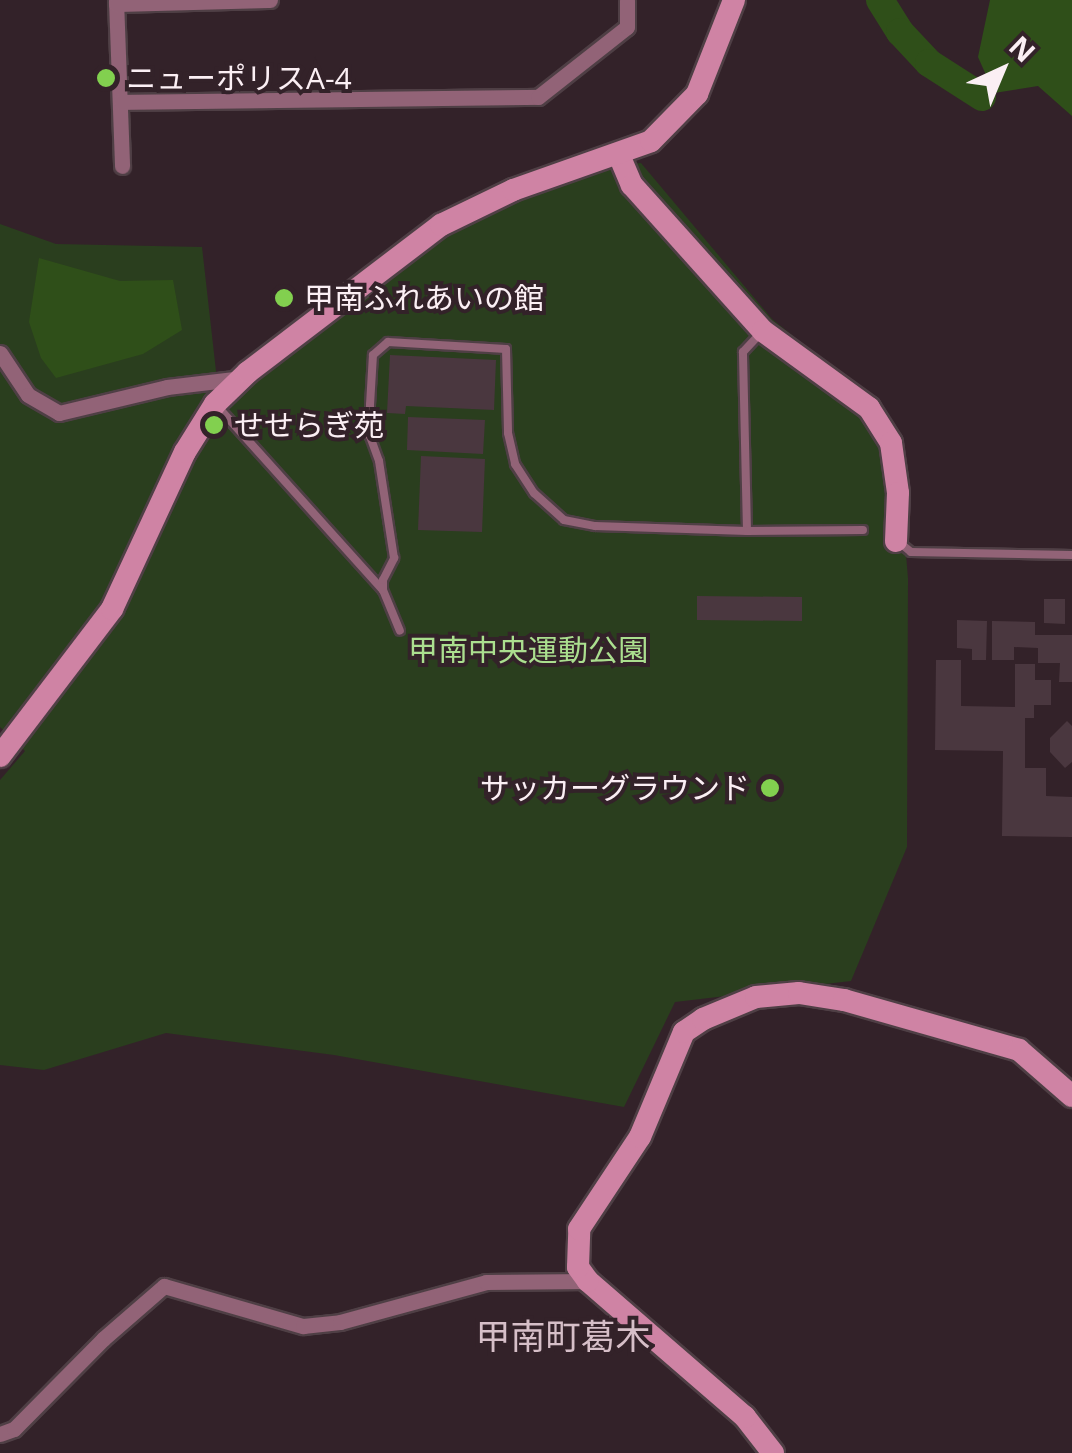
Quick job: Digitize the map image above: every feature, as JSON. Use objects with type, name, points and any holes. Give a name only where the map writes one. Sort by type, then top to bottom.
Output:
[{"type":"street","points":[[122,166],[116,2],[270,0]]},
{"type":"street","points":[[121,102],[538,97],[627,27],[627,0]]},
{"type":"street","points":[[0,756],[112,609],[185,452],[215,404],[242,378],[441,225],[513,190],[651,141],[697,94],[734,0]]},
{"type":"street","points":[[619,154],[632,185],[764,331],[869,408],[891,443],[898,493],[896,541]]},
{"type":"street","points":[[0,353],[28,395],[59,413],[167,387],[242,378]]},
{"type":"street","points":[[773,1453],[745,1417],[588,1281],[578,1267],[579,1229],[640,1137],[684,1032],[726,1008],[756,997],[799,993],[844,1000],[1019,1050],[1072,1096]]},
{"type":"street","points":[[0,1434],[14,1429],[103,1339],[164,1286],[303,1326],[340,1322],[486,1282],[588,1281]]},
{"type":"lane","points":[[746,531],[742,352],[764,331]]},
{"type":"lane","points":[[400,630],[383,590],[382,580],[394,558],[379,461],[370,436],[373,355],[388,342],[506,349],[508,434],[515,464],[534,492],[564,520],[596,526],[863,530]]},
{"type":"lane","points":[[215,404],[383,590]]},
{"type":"lane","points":[[896,541],[911,552],[1072,556]]},
{"type":"green space","name":"甲南中央運動公園","points":[[641,163],[772,319],[863,392],[896,437],[908,578],[907,847],[851,981],[675,1002],[624,1107],[334,1055],[166,1033],[44,1070],[0,1065],[0,780],[25,751],[0,727],[0,224],[56,244],[202,247],[222,424],[239,392],[442,235],[521,195],[604,167]]},
{"type":"shaded area","points":[[990,0],[1072,0],[1072,116],[1038,86],[994,93],[978,57]]},
{"type":"shaded area","points":[[39,258],[120,281],[173,280],[182,330],[143,354],[56,378],[41,358],[29,322]]},
{"type":"building","points":[[390,355],[496,360],[494,410],[406,406],[405,414],[387,413]]},
{"type":"building","points":[[408,417],[485,420],[483,454],[407,450]]},
{"type":"building","points":[[421,456],[485,459],[482,532],[418,530]]},
{"type":"building","points":[[697,596],[802,597],[802,621],[697,620]]},
{"type":"building","points":[[1044,599],[1065,599],[1065,624],[1044,623]]},
{"type":"building","points":[[957,620],[987,621],[986,660],[972,660],[972,649],[957,648]]},
{"type":"building","points":[[992,621],[1035,622],[1035,635],[1072,635],[1072,682],[1059,682],[1060,663],[1038,663],[1038,648],[1014,647],[1014,660],[992,660]]},
{"type":"building","points":[[936,660],[961,660],[961,706],[1015,707],[1015,664],[1035,664],[1035,680],[1051,680],[1051,705],[1034,705],[1034,718],[1025,718],[1025,768],[1046,768],[1046,796],[1072,797],[1072,837],[1002,836],[1003,751],[935,750]]},
{"type":"building","points":[[1067,721],[1072,726],[1072,762],[1065,768],[1050,752],[1050,738]]},
{"type":"waterway","points":[[880,0],[900,32],[929,63],[982,97]]},
{"type":"place","name":"ニューポリスA-4","points":[[106,78]]},
{"type":"place","name":"甲南ふれあいの館","points":[[284,298]]},
{"type":"place","name":"せせらぎ苑","points":[[214,425]]},
{"type":"place","name":"サッカーグラウンド","points":[[770,788]]},
{"type":"district","name":"甲南町葛木","points":[[563,1336]]}]
